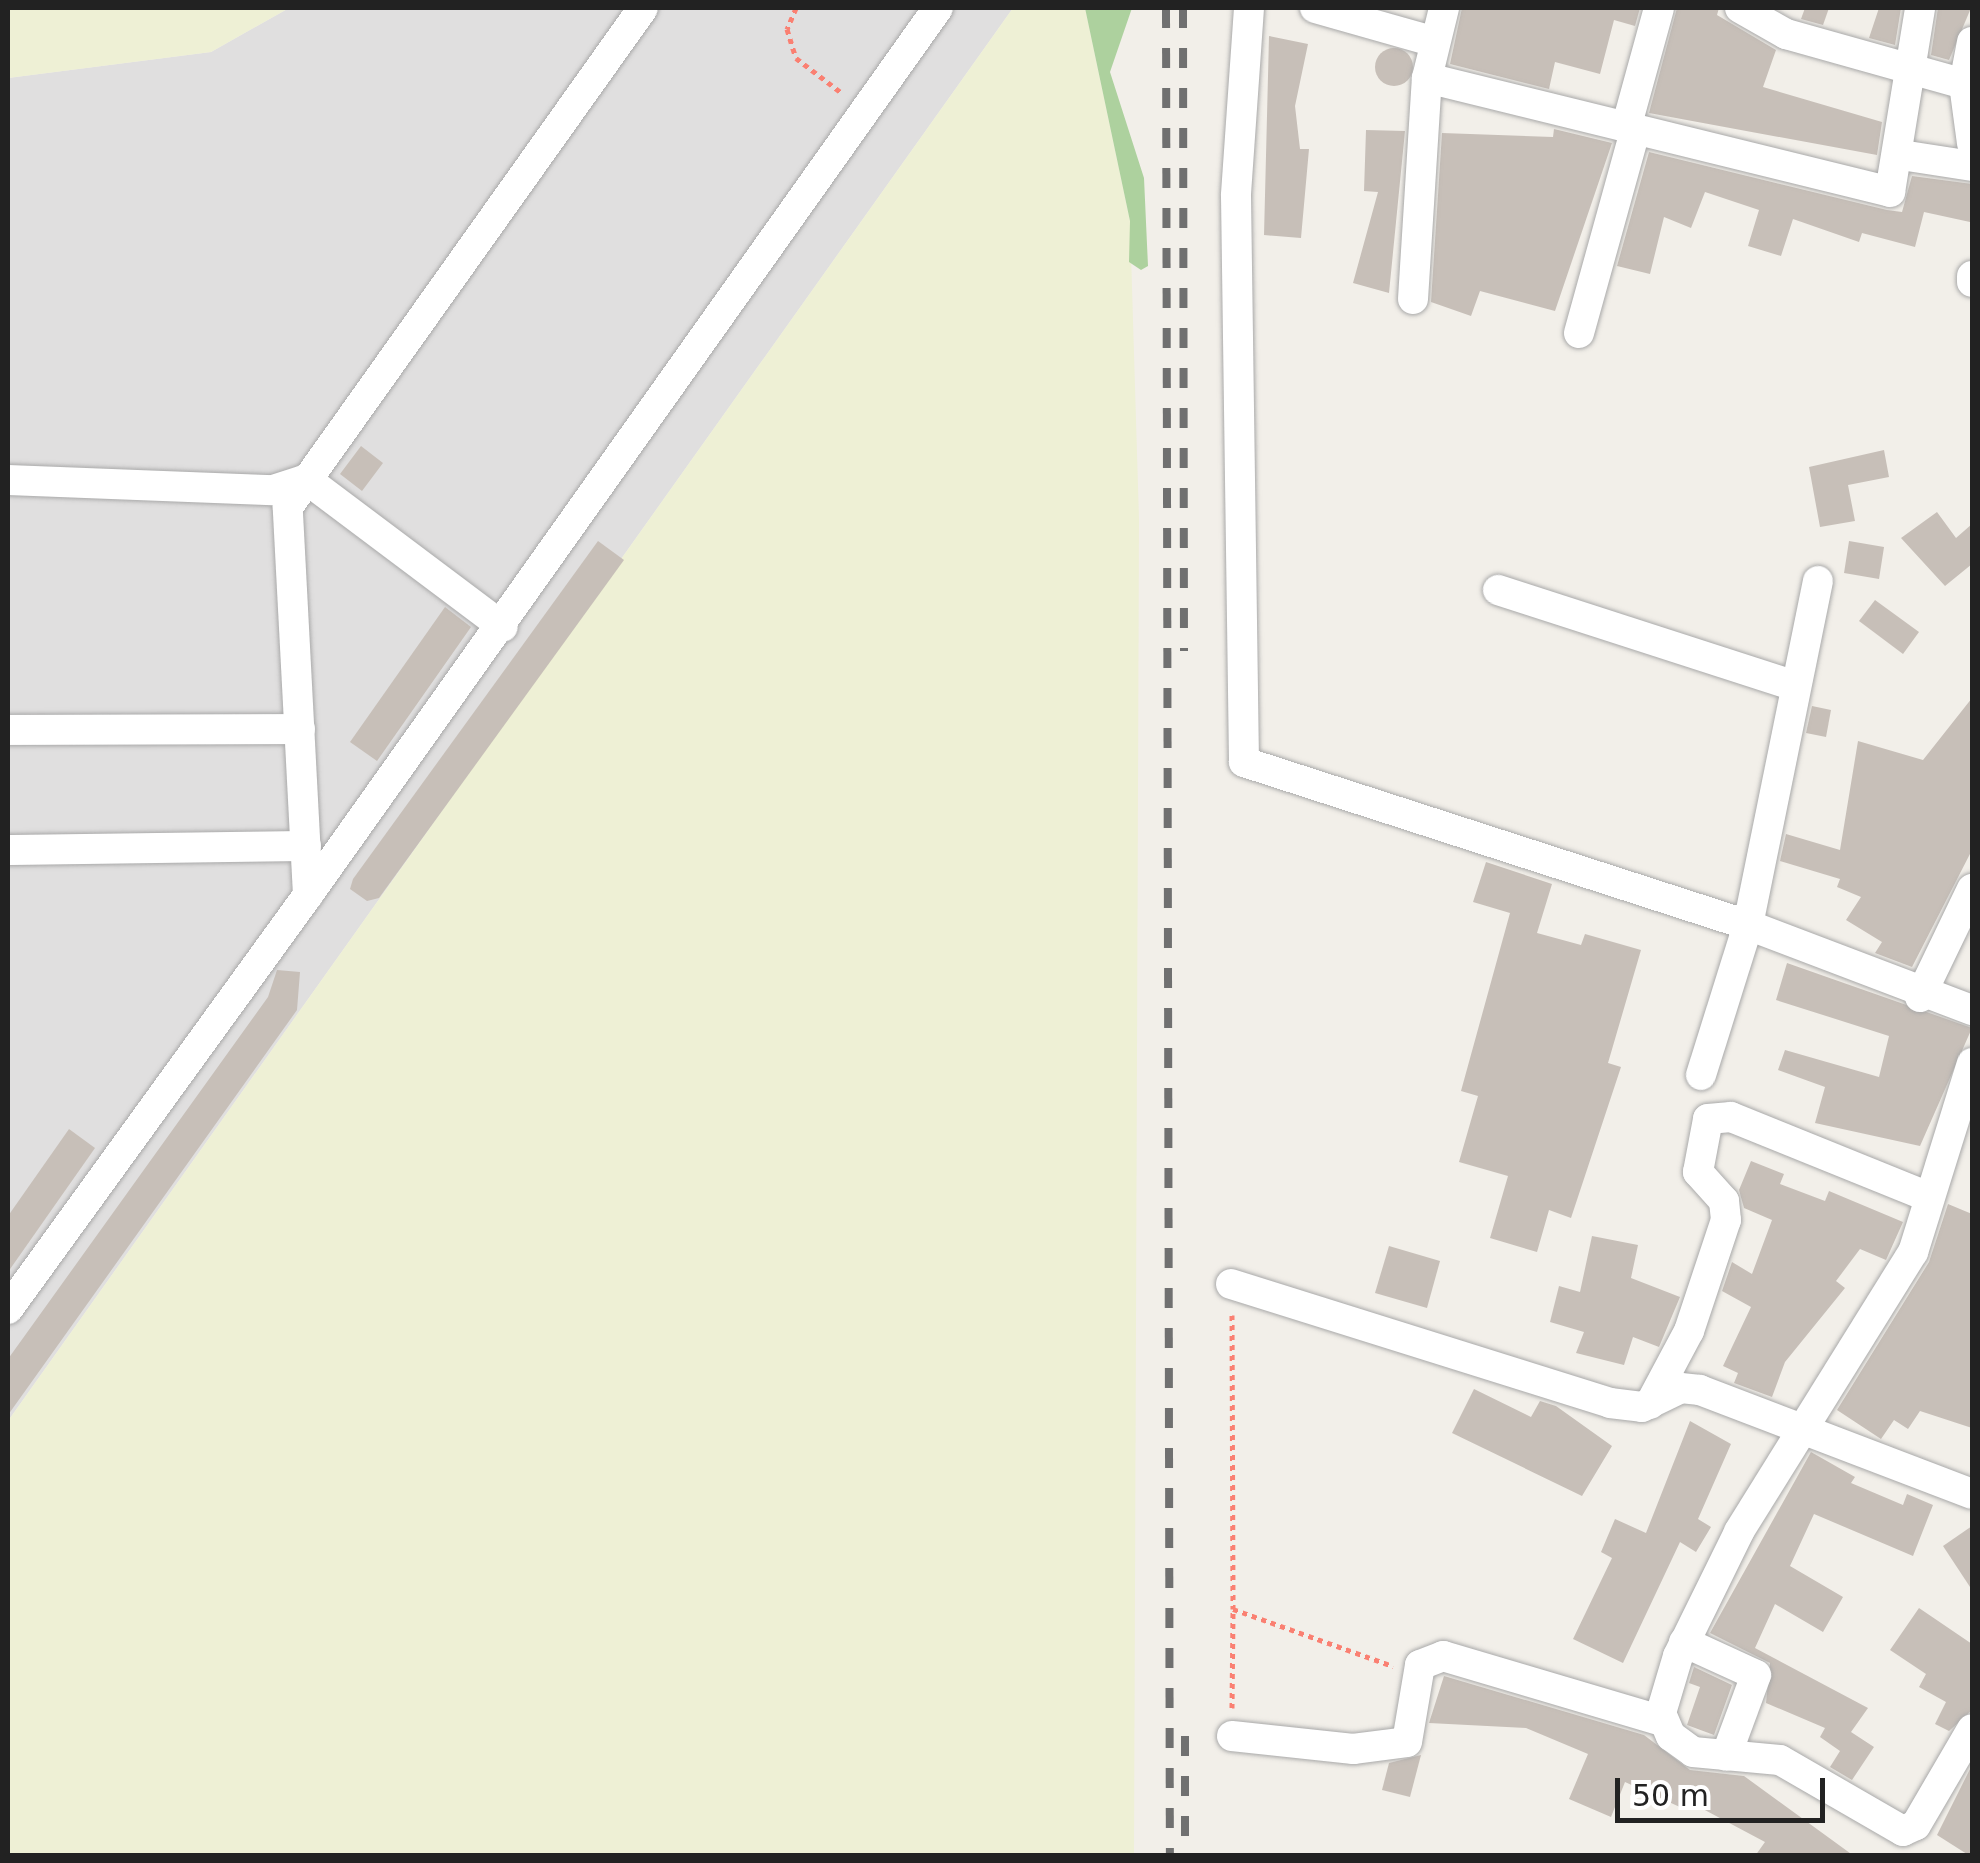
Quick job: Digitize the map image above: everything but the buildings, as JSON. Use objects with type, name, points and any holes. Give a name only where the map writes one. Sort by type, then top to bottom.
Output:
[{"type":"street","points":[[308,895],[284,524],[306,479],[643,8]]},
{"type":"street","points":[[8,1310],[503,627],[863,108],[938,8]]},
{"type":"street","points":[[1249,8],[1236,196],[1242,759],[1748,925],[1920,997],[1972,1010]]},
{"type":"street","points":[[1314,8],[1432,41]]},
{"type":"street","points":[[1412,299],[1427,78],[1432,41],[1444,8]]},
{"type":"street","points":[[1578,333],[1659,8]]},
{"type":"street","points":[[1740,8],[1786,34],[1908,74],[1964,84]]},
{"type":"street","points":[[1427,78],[1890,192],[1901,154],[1908,74],[1920,8]]},
{"type":"street","points":[[1972,42],[1964,84],[1972,143]]},
{"type":"street","points":[[1901,154],[1972,166]]},
{"type":"street","points":[[8,480],[274,490],[306,479]]},
{"type":"street","points":[[306,479],[503,627]]},
{"type":"street","points":[[1701,1075],[1748,925],[1818,581]]},
{"type":"street","points":[[1498,590],[1794,685]]},
{"type":"street","points":[[8,730],[300,729]]},
{"type":"street","points":[[8,850],[306,846]]},
{"type":"street","points":[[1920,997],[1972,890]]},
{"type":"street","points":[[1662,1721],[1684,1642],[1801,1426],[1900,1279],[1972,1063]]},
{"type":"street","points":[[1650,1404],[1689,1332],[1726,1220],[1724,1201],[1698,1172],[1708,1119],[1731,1118],[1930,1197]]},
{"type":"street","points":[[1231,1284],[1610,1403],[1650,1404],[1700,1390],[1972,1494]]},
{"type":"street","points":[[1684,1642],[1756,1676],[1726,1756]]},
{"type":"street","points":[[1232,1736],[1353,1749],[1407,1742],[1420,1665],[1443,1656],[1520,1673],[1662,1721],[1684,1747],[1726,1756],[1780,1760],[1903,1830],[1916,1825],[1972,1729]]},
{"type":"path","points":[[796,8],[787,29],[796,58],[863,108]]},
{"type":"path","points":[[1231,1284],[1232,1736]]},
{"type":"path","points":[[1234,1609],[1397,1668],[1420,1665]]},
{"type":"shaded area","points":[[289,8],[1013,8],[8,1421],[8,78],[211,52]]},
{"type":"green space","points":[[8,8],[289,8],[211,52],[8,78]]},
{"type":"green space","points":[[1013,8],[1085,8],[1130,221],[1139,519],[1134,1855],[8,1856],[8,1421]]},
{"type":"green space","points":[[1085,8],[1132,8],[1110,72],[1144,178],[1148,266],[1141,270],[1129,262],[1130,221]]},
{"type":"railway","points":[[1166,8],[1170,1856]]},
{"type":"railway","points":[[1183,8],[1184,651]]},
{"type":"railway","points":[[1185,1736],[1185,1856]]}]
